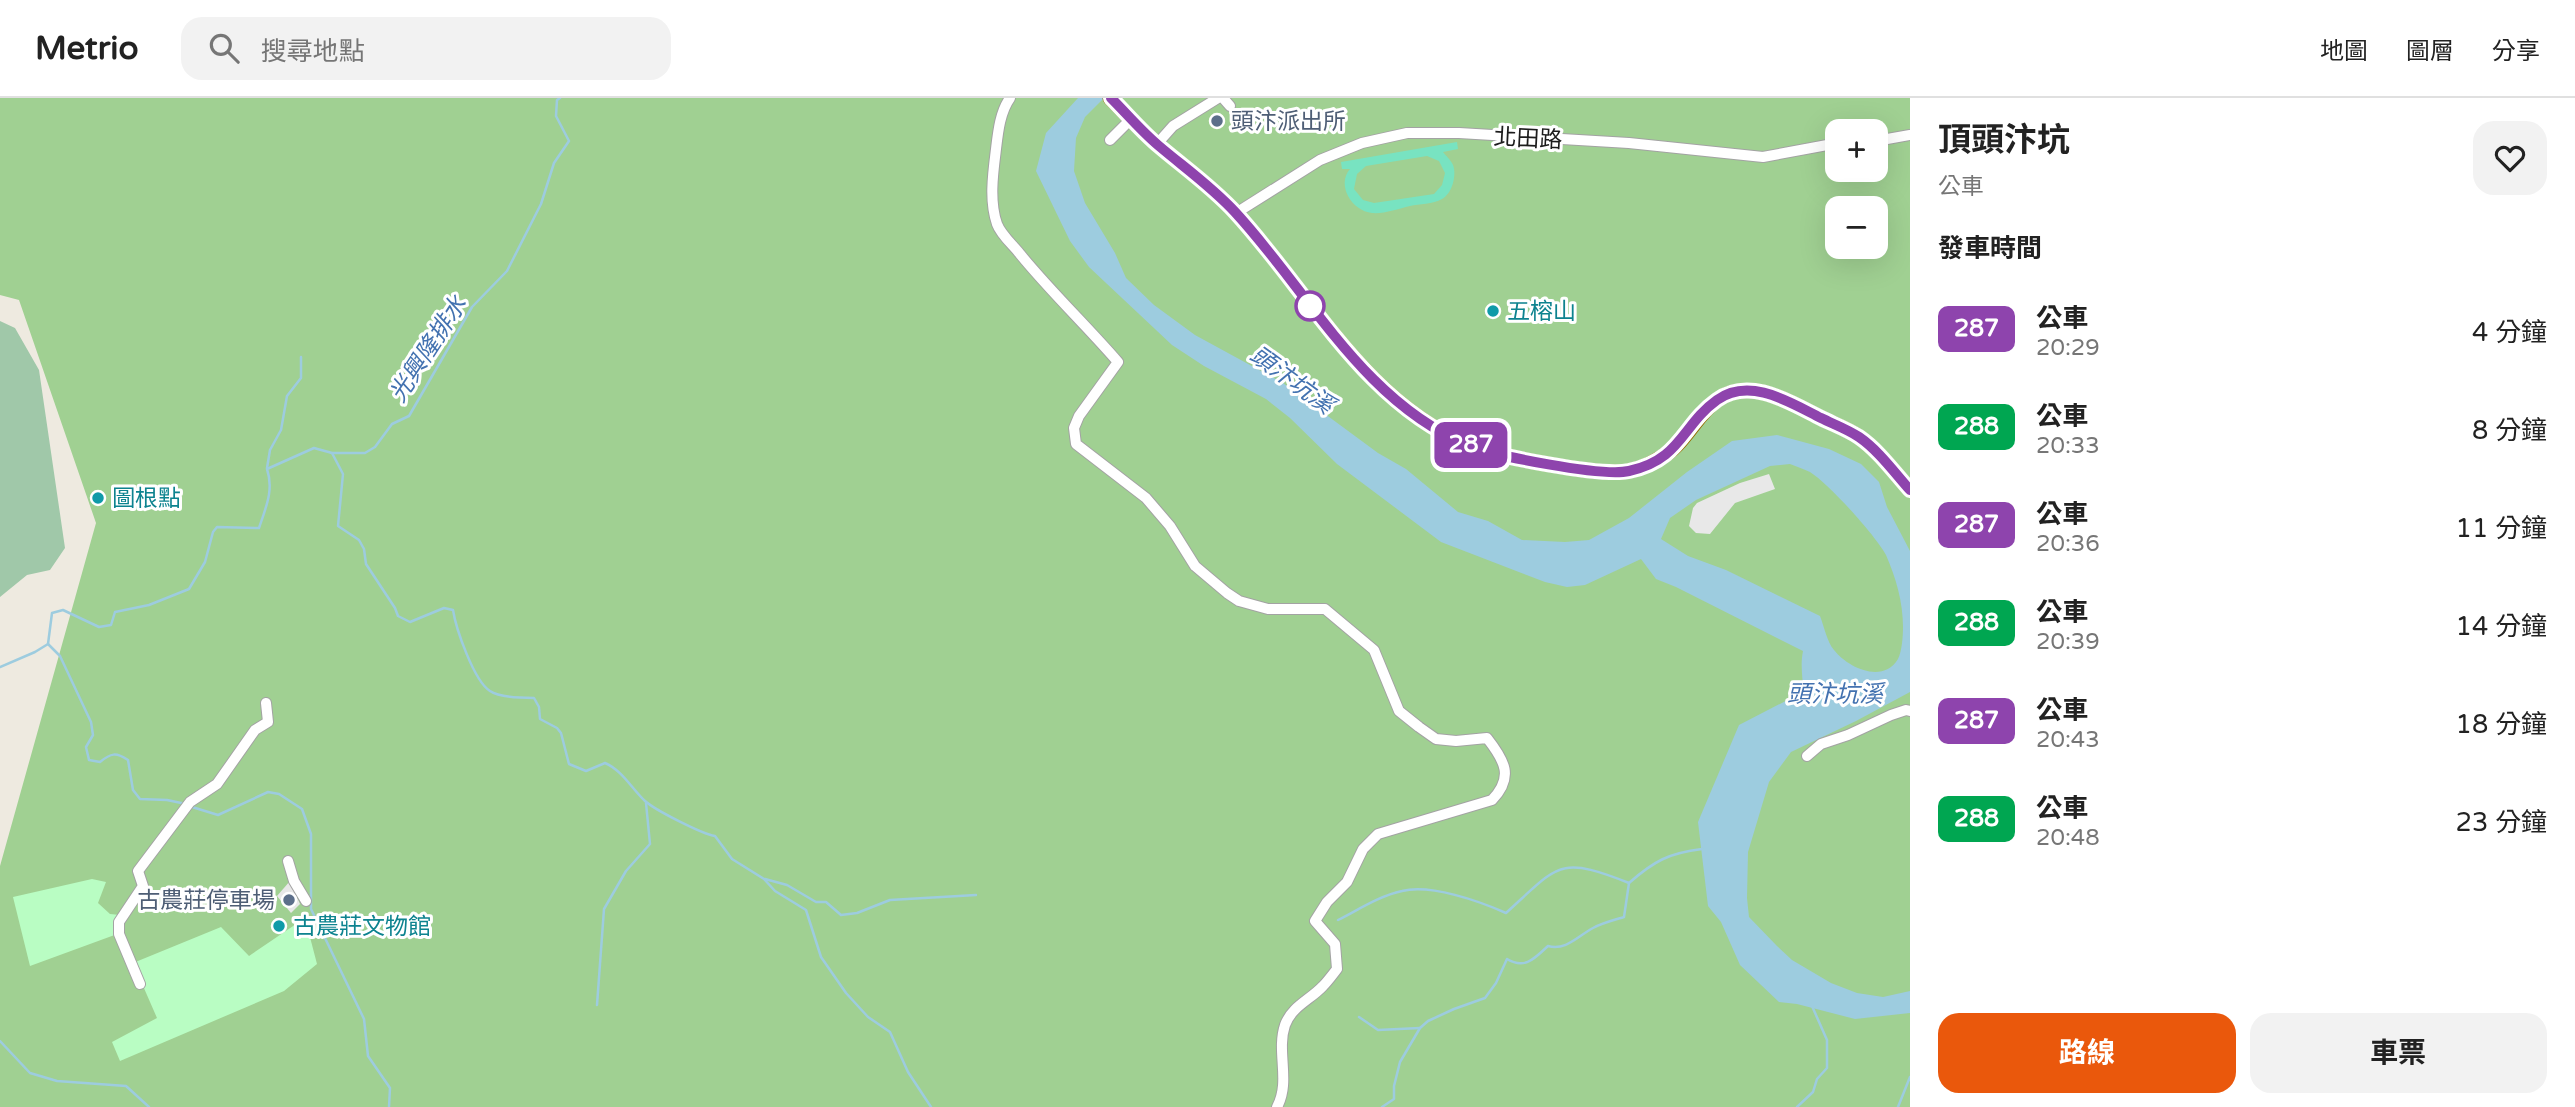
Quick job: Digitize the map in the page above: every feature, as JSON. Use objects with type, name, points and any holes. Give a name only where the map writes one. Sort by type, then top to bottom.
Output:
[{"type":"main road","points":[[1110,98],[1157,144],[1209,186],[1236,214],[1357,362],[1395,399],[1427,423],[1469,445],[1496,453],[1581,469],[1607,473],[1629,471],[1661,458],[1675,448],[1718,399],[1728,394],[1760,392],[1773,394],[1859,437],[1910,490]]},
{"type":"street","points":[[1010,98],[1005,105],[998,133],[993,171],[993,202],[998,226],[1043,282],[1082,320],[1118,362],[1079,416],[1074,428],[1076,444],[1146,498],[1170,526],[1195,566],[1227,593],[1239,601],[1268,609],[1325,610],[1374,650],[1399,711],[1436,739],[1456,741],[1487,738],[1504,761],[1503,789],[1492,800],[1378,834],[1363,849],[1347,882],[1327,902],[1315,921],[1335,944],[1337,968],[1323,987],[1293,1010],[1286,1024],[1282,1040],[1284,1089],[1277,1107]]},
{"type":"street","points":[[1157,144],[1173,126],[1201,103],[1223,101]]},
{"type":"street","points":[[1110,141],[1131,118]]},
{"type":"street","name":"北田路","points":[[1236,214],[1320,160],[1362,144],[1407,133],[1459,133],[1629,144],[1763,157],[1825,145]]},
{"type":"street","points":[[1888,139],[1910,135]]},
{"type":"street","points":[[140,984],[119,934],[119,922],[143,886],[138,871],[187,805],[217,783],[255,730],[268,722],[266,703]]},
{"type":"street","points":[[1807,757],[1821,744],[1891,715],[1910,711]]},
{"type":"street","points":[[288,861],[294,881],[306,901]]},
{"type":"green space","points":[[0,98],[1910,98],[1910,1107],[0,1107],[0,866],[96,523],[19,300],[0,295]]},
{"type":"green space","points":[[1457,142],[1458,149],[1443,152],[1454,169],[1453,184],[1446,197],[1381,213],[1358,208],[1348,196],[1345,182],[1350,169],[1342,169],[1341,162]],"holes":[[[1427,156],[1439,161],[1445,173],[1442,185],[1434,194],[1374,203],[1363,200],[1354,189],[1357,174],[1366,166]]]},
{"type":"green space","points":[[0,321],[15,328],[39,370],[65,548],[50,570],[27,575],[0,597]]},
{"type":"green space","points":[[92,879],[106,882],[98,903],[110,914],[120,915],[120,933],[30,966],[13,897]]},
{"type":"green space","points":[[305,918],[317,964],[284,991],[120,1061],[112,1042],[157,1018],[133,963],[221,927],[249,956]]},
{"type":"shaded area","points":[[1769,474],[1775,489],[1735,503],[1710,534],[1696,533],[1689,526],[1693,508],[1697,503],[1740,483]]},
{"type":"shaded area","name":"古農莊停車場","points":[[290,881],[300,904],[291,913],[277,896]]},
{"type":"water","name":"頭汴坑溪","points":[[1078,98],[1104,98],[1085,117],[1076,138],[1074,171],[1085,203],[1115,253],[1126,278],[1154,305],[1195,335],[1283,383],[1378,453],[1406,469],[1458,512],[1488,521],[1522,540],[1589,540],[1629,518],[1687,472],[1732,441],[1777,435],[1829,449],[1861,464],[1879,482],[1887,507],[1910,551],[1910,692],[1791,752],[1769,782],[1748,852],[1747,898],[1749,917],[1792,960],[1831,983],[1857,993],[1883,997],[1910,991],[1910,1013],[1855,1019],[1779,1002],[1740,965],[1721,922],[1708,906],[1698,822],[1739,725],[1803,692],[1803,651],[1656,579],[1641,559],[1585,585],[1567,587],[1545,582],[1441,542],[1337,464],[1290,418],[1266,399],[1204,366],[1172,345],[1089,267],[1070,241],[1036,171],[1046,133]],"holes":[[[1790,464],[1810,472],[1828,487],[1863,524],[1886,555],[1898,590],[1903,631],[1898,659],[1892,667],[1884,671],[1866,671],[1840,657],[1829,643],[1820,616],[1726,570],[1688,556],[1661,539],[1670,518],[1696,500],[1770,466]]]},
{"type":"waterway","name":"光興隆排水","points":[[0,667],[48,644],[52,613],[63,610],[99,627],[111,625],[115,612],[149,605],[189,589],[205,562],[213,532],[217,527],[259,528],[269,491],[267,469],[314,448],[332,453],[365,453],[375,447],[392,424],[409,416],[472,307],[507,271],[541,204],[554,163],[569,141],[556,116],[557,100],[560,98]]},
{"type":"waterway","points":[[267,468],[270,450],[281,430],[287,396],[301,378],[301,357]]},
{"type":"waterway","points":[[332,453],[343,474],[338,526],[359,540],[364,549],[366,564],[398,616],[410,622],[444,608],[453,610],[467,654],[484,685],[499,695],[534,698],[539,707],[540,719],[561,733],[569,764],[586,771],[605,763],[611,766],[650,805],[668,816],[715,836],[732,859],[806,910],[821,957],[846,993],[868,1017],[890,1032],[908,1072],[931,1107]]},
{"type":"waterway","points":[[48,644],[60,656],[91,722],[93,735],[86,747],[89,760],[100,762],[111,755],[120,756],[128,760],[133,790],[140,799],[186,804]]},
{"type":"waterway","points":[[192,807],[218,815],[268,792],[279,794],[302,809],[311,834],[311,909],[364,1019],[368,1056],[390,1088],[389,1107]]},
{"type":"waterway","points":[[597,1005],[604,909],[626,871],[650,844],[646,803]]},
{"type":"waterway","points":[[1382,1107],[1394,1099],[1400,1062],[1420,1028],[1428,1021],[1485,998],[1496,983],[1507,959],[1524,963],[1539,955],[1548,946],[1566,945],[1597,926],[1624,917],[1629,883],[1662,859],[1702,849]]},
{"type":"waterway","points":[[1338,920],[1385,896],[1414,889],[1455,895],[1506,913],[1549,875],[1573,868],[1606,874],[1629,883]]},
{"type":"waterway","points":[[765,879],[787,885],[816,902],[826,902],[841,915],[857,913],[890,900],[976,895]]},
{"type":"waterway","points":[[1797,1107],[1813,1092],[1817,1079],[1827,1068],[1827,1040],[1812,1006]]},
{"type":"waterway","points":[[1359,1017],[1378,1030],[1420,1028]]},
{"type":"waterway","points":[[0,1041],[30,1073],[57,1081],[126,1086],[149,1107]]},
{"type":"waterway","points":[[1898,1107],[1910,1077]]},
{"type":"bus line","name":"287","points":[[1111,98],[1157,144],[1209,186],[1236,214],[1357,362],[1395,399],[1427,423],[1469,445],[1496,453],[1581,469],[1607,473],[1629,471],[1661,458],[1675,448],[1718,399],[1728,394],[1748,391],[1773,394],[1859,437],[1910,490]]},
{"type":"place","name":"頭汴派出所","points":[[1217,121]]},
{"type":"place","name":"五榕山","points":[[1493,311]]},
{"type":"place","name":"圖根點","points":[[98,498]]},
{"type":"place","name":"古農莊停車場","points":[[289,900]]},
{"type":"place","name":"古農莊文物館","points":[[279,926]]}]
